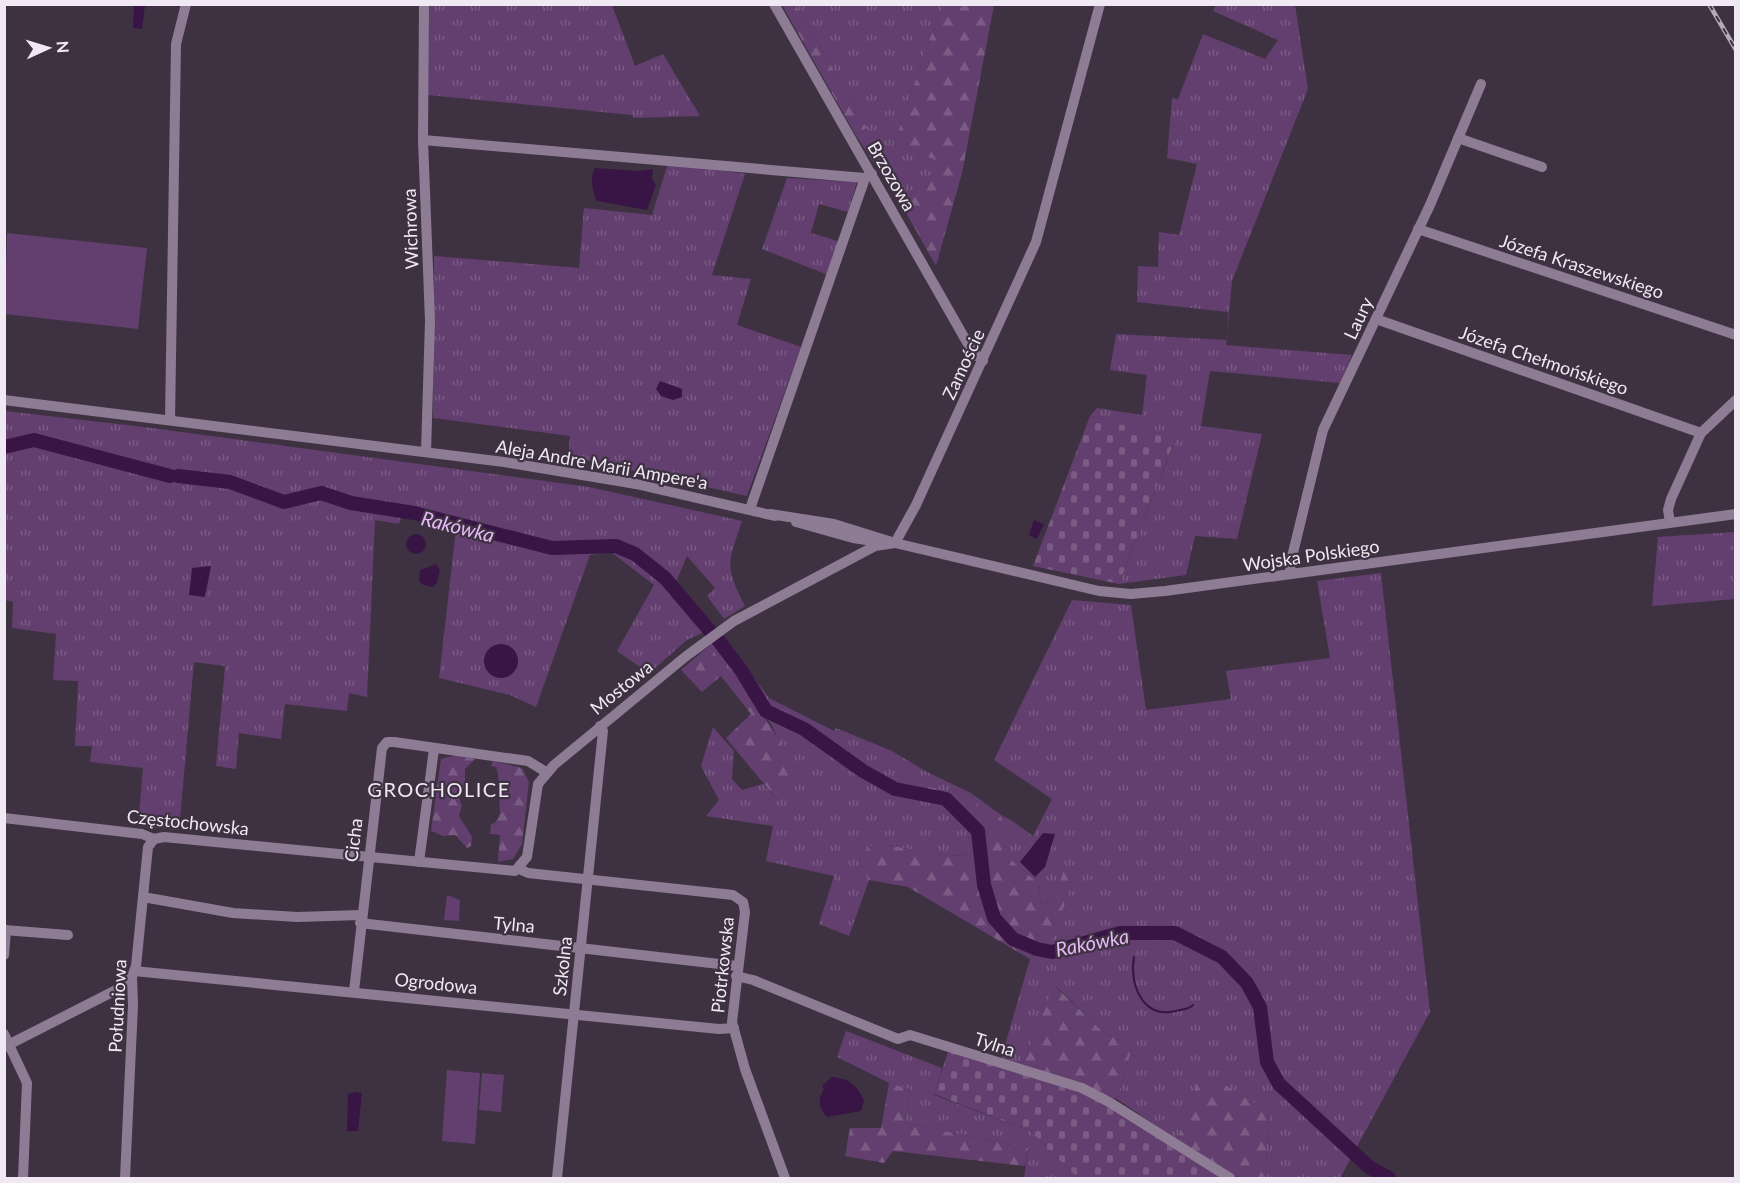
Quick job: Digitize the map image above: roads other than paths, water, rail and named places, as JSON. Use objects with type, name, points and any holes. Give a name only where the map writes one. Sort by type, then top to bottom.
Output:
[{"type":"street","points":[[170,420],[176,44],[186,4]]},
{"type":"street","name":"Wichrowa","points":[[424,4],[423,140],[430,321],[426,452]]},
{"type":"street","name":"Brzozowa","points":[[774,4],[868,176],[972,351],[983,361]]},
{"type":"street","name":"Zamoście","points":[[895,543],[916,505],[1036,243],[1100,4]]},
{"type":"street","name":"Laury","points":[[1291,574],[1290,565],[1317,446],[1418,229],[1481,84]]},
{"type":"street","points":[[1458,138],[1542,168]]},
{"type":"street","points":[[423,140],[868,176],[750,509]]},
{"type":"street","name":"Józefa Kraszewskiego","points":[[1418,229],[1736,335]]},
{"type":"street","name":"Józefa Chełmońskiego","points":[[1376,319],[1701,433]]},
{"type":"street","name":"Aleja Andre Marii Ampere'a","points":[[4,400],[571,472],[750,509],[853,538],[895,543]]},
{"type":"street","points":[[1670,522],[1668,510],[1671,499],[1701,433],[1736,400]]},
{"type":"street","name":"Aleja Andre Marii Ampere'a","points":[[770,514],[834,524],[895,543]]},
{"type":"street","name":"Wojska Polskiego","points":[[895,543],[1116,594],[1165,591],[1736,514]]},
{"type":"street","points":[[853,538],[858,547],[855,556]]},
{"type":"street","points":[[855,556],[875,546],[895,543]]},
{"type":"street","name":"Mostowa","points":[[546,772],[705,641],[747,613],[855,556]]},
{"type":"street","name":"Szkolna","points":[[557,1179],[603,731],[600,726]]},
{"type":"street","name":"Cicha","points":[[354,991],[360,919],[382,748],[387,742],[394,742],[434,748]]},
{"type":"street","points":[[578,744],[595,750],[600,756]]},
{"type":"street","points":[[419,862],[434,748],[528,761],[546,772],[536,791],[529,849],[519,869]]},
{"type":"street","name":"Częstochowska","points":[[4,818],[142,834],[154,839],[164,837],[419,862]]},
{"type":"street","name":"Południowa","points":[[125,1179],[133,974],[148,847],[154,839]]},
{"type":"street","name":"Piotrkowska","points":[[419,862],[509,871],[519,869],[528,873],[739,897],[745,906],[737,971],[734,1028],[785,1179]]},
{"type":"street","name":"Tylna","points":[[143,897],[233,913],[360,919],[462,936],[580,946],[737,971],[753,980],[898,1039],[910,1035],[1082,1088],[1109,1102],[1230,1179]]},
{"type":"street","points":[[4,955],[5,930],[68,935]]},
{"type":"street","points":[[23,1179],[27,1083],[6,1042],[122,987],[133,974]]},
{"type":"street","name":"Ogrodowa","points":[[133,974],[354,991],[719,1029],[734,1028]]},
{"type":"waterway","name":"Rakówka","points":[[4,447],[34,440],[170,476]]},
{"type":"waterway","name":"Rakówka","points":[[178,476],[230,482],[284,502],[321,493],[351,503],[414,513],[552,548],[616,546],[635,554],[665,578],[710,631]]},
{"type":"waterway","name":"Rakówka","points":[[718,640],[741,670],[766,711],[804,729],[863,771],[895,789],[946,799],[978,831],[984,885],[994,918],[1013,939],[1037,949],[1052,952],[1120,933],[1175,933],[1222,957],[1247,983],[1260,1007],[1267,1062],[1279,1084],[1369,1167],[1389,1178]]},
{"type":"waterway","points":[[1134,957],[1136,988],[1146,1004],[1154,1010],[1164,1012],[1185,1009],[1193,1005]]},
{"type":"railway","points":[[1709,4],[1736,50]]},
{"type":"district","name":"GROCHOLICE","points":[[439,789]]}]
